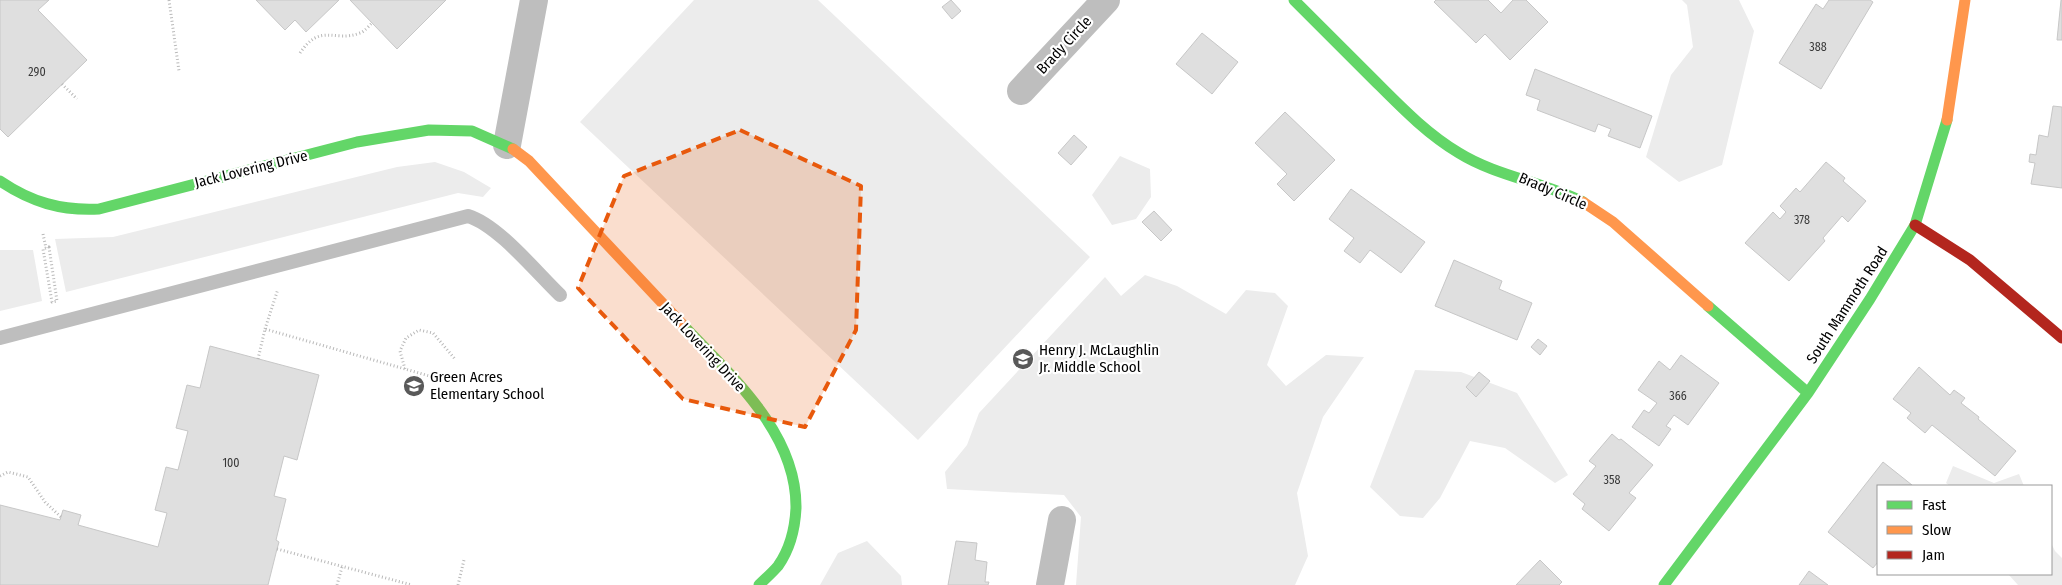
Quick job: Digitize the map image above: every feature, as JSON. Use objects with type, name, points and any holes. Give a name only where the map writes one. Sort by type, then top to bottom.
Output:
[{"type":"street","points":[[506,145],[534,0]]},
{"type":"street","name":"Brady Circle","points":[[1021,90],[1106,0]]},
{"type":"street","name":"Brady Circle","points":[[1294,0],[1410,116],[1433,136],[1460,154],[1483,165],[1567,194],[1591,206],[1613,222],[1808,393]]},
{"type":"street","name":"South Mammoth Road","points":[[1664,585],[1808,393],[1915,226],[1946,127],[1965,0]]},
{"type":"street","name":"Jack Lovering Drive","points":[[0,181],[17,193],[58,209],[75,210],[98,208],[357,142],[429,130],[472,131],[506,145],[529,161],[727,372],[758,406],[780,443],[795,483],[797,516],[792,545],[774,573],[759,585]]},
{"type":"street","points":[[1915,226],[1970,260],[2062,338]]},
{"type":"street","points":[[1050,585],[1062,520]]},
{"type":"lane","points":[[0,338],[468,216],[481,220],[495,232],[560,295]]},
{"type":"path","points":[[169,0],[178,71]]},
{"type":"path","points":[[300,52],[307,42],[323,34],[361,33],[372,23]]},
{"type":"path","points":[[62,84],[77,99]]},
{"type":"path","points":[[52,302],[43,248],[48,247],[57,301]]},
{"type":"path","points":[[258,359],[279,285],[296,268],[299,259]]},
{"type":"path","points":[[265,329],[440,380]]},
{"type":"path","points":[[406,369],[400,351],[406,338],[419,330],[434,333],[455,359]]},
{"type":"path","points":[[0,476],[8,472],[28,477],[45,502],[61,517]]},
{"type":"path","points":[[277,549],[412,585]]},
{"type":"path","points":[[458,585],[464,560]]},
{"type":"path","points":[[337,585],[342,566]]},
{"type":"highlighted area","points":[[740,130],[861,186],[856,330],[805,427],[683,399],[578,288],[624,176]]},
{"type":"shaded area","points":[[694,0],[818,0],[1090,257],[918,440],[580,122]]},
{"type":"shaded area","points":[[1682,0],[1739,0],[1754,31],[1722,165],[1679,182],[1646,157],[1671,75],[1693,47],[1687,5]]},
{"type":"shaded area","points":[[1120,156],[1150,169],[1151,197],[1136,219],[1112,225],[1092,195]]},
{"type":"shaded area","points":[[435,162],[464,172],[491,188],[483,197],[458,193],[66,292],[55,239],[113,237],[397,167]]},
{"type":"shaded area","points":[[0,250],[33,250],[42,301],[0,311]]},
{"type":"shaded area","points":[[1145,275],[1177,286],[1226,314],[1246,290],[1275,293],[1288,306],[1267,365],[1286,386],[1326,355],[1364,357],[1323,417],[1297,493],[1308,556],[1295,585],[1076,585],[1081,517],[1064,495],[947,489],[945,472],[967,445],[979,413],[1105,277],[1121,296]]},
{"type":"shaded area","points":[[1415,370],[1461,372],[1517,393],[1568,475],[1555,483],[1505,448],[1470,441],[1440,498],[1423,518],[1400,516],[1370,487]]},
{"type":"shaded area","points":[[1953,466],[1994,483],[2019,474],[2024,485],[1949,485],[1946,483]]},
{"type":"shaded area","points":[[867,541],[901,576],[902,585],[820,585],[838,553]]},
{"type":"shaded area","points":[[2052,545],[2062,558],[2062,585],[2018,585],[2009,575],[2052,575]]},
{"type":"building","points":[[0,0],[49,0],[38,10],[87,60],[8,137],[0,129]]},
{"type":"building","points":[[256,0],[339,0],[306,32],[295,20],[285,30]]},
{"type":"building","points":[[350,0],[446,0],[397,49]]},
{"type":"building","points":[[951,0],[961,11],[952,19],[942,7]]},
{"type":"building","points":[[1436,0],[1488,0],[1501,13],[1513,0],[1526,0],[1548,22],[1510,60],[1485,34],[1476,43],[1434,2]]},
{"type":"building","points":[[1829,0],[1870,0],[1873,2],[1821,89],[1779,63],[1816,4],[1823,9]]},
{"type":"building","points":[[2061,0],[2062,40],[2057,40]]},
{"type":"building","points":[[1202,33],[1238,62],[1212,94],[1176,64]]},
{"type":"building","points":[[1535,69],[1652,116],[1640,148],[1608,136],[1611,129],[1598,124],[1595,132],[1537,110],[1540,100],[1526,95]]},
{"type":"building","points":[[2053,106],[2062,107],[2062,188],[2031,184],[2035,163],[2029,162],[2030,154],[2036,155],[2039,135],[2048,137]]},
{"type":"building","points":[[1285,112],[1335,160],[1294,201],[1277,184],[1287,174],[1255,143]]},
{"type":"building","points":[[1074,135],[1087,147],[1071,165],[1058,153]]},
{"type":"building","points":[[1826,162],[1845,178],[1843,181],[1866,201],[1848,222],[1842,216],[1823,238],[1825,241],[1789,281],[1745,243],[1773,212],[1780,219],[1786,212],[1780,206],[1796,188],[1800,192]]},
{"type":"building","points":[[1351,189],[1425,242],[1401,273],[1370,250],[1360,263],[1344,251],[1354,238],[1329,219]]},
{"type":"building","points":[[1154,211],[1172,230],[1161,241],[1142,222]]},
{"type":"building","points":[[1454,260],[1502,281],[1499,289],[1532,303],[1517,340],[1435,306]]},
{"type":"building","points":[[1538,339],[1547,346],[1540,355],[1531,347]]},
{"type":"building","points":[[210,346],[319,375],[297,460],[284,456],[274,496],[286,499],[276,540],[279,542],[268,585],[0,585],[0,505],[60,520],[63,510],[81,515],[78,525],[158,547],[167,513],[155,510],[166,467],[178,470],[188,431],[176,428],[187,385],[200,388]]},
{"type":"building","points":[[1681,355],[1719,383],[1688,425],[1674,415],[1666,426],[1671,429],[1659,446],[1632,427],[1644,410],[1649,413],[1657,403],[1638,390],[1659,361],[1670,370]]},
{"type":"building","points":[[1919,367],[1950,395],[1954,390],[1965,398],[1961,403],[2016,451],[1995,476],[1932,425],[1925,433],[1907,418],[1911,413],[1893,399]]},
{"type":"building","points":[[1479,372],[1490,381],[1476,397],[1466,387]]},
{"type":"building","points":[[1612,434],[1653,465],[1629,493],[1636,498],[1609,531],[1582,509],[1585,504],[1573,494],[1596,466],[1589,461]]},
{"type":"building","points":[[1883,462],[1912,485],[1877,485],[1877,563],[1873,568],[1828,532]]},
{"type":"building","points":[[956,541],[977,543],[975,560],[987,562],[985,582],[989,582],[988,585],[948,585]]},
{"type":"building","points":[[1540,560],[1562,582],[1559,585],[1516,585]]},
{"type":"building","points":[[1809,571],[1828,585],[1799,585]]},
{"type":"traffic: fast","points":[[1294,0],[1405,110],[1447,146],[1488,168],[1552,189],[1583,202]]},
{"type":"traffic: fast","points":[[1664,585],[1808,393],[1870,299],[1915,225],[1947,120]]},
{"type":"traffic: fast","points":[[0,181],[23,195],[47,204],[59,207],[99,209],[357,142],[429,130],[472,131],[513,149]]},
{"type":"traffic: fast","points":[[1708,306],[1808,393]]},
{"type":"traffic: fast","points":[[682,324],[757,407],[773,430],[785,454],[793,480],[796,508],[791,538],[786,553],[778,566],[759,585]]},
{"type":"traffic: slow","points":[[1947,120],[1965,0]]},
{"type":"traffic: slow","points":[[513,149],[529,161],[682,324]]},
{"type":"traffic: slow","points":[[1583,202],[1613,222],[1708,306]]},
{"type":"traffic: jam","points":[[1915,225],[1970,260],[2062,338]]},
{"type":"place","name":"Henry J. McLaughlin Jr. Middle School","points":[[1023,359]]},
{"type":"place","name":"Green Acres Elementary School","points":[[414,386]]}]
